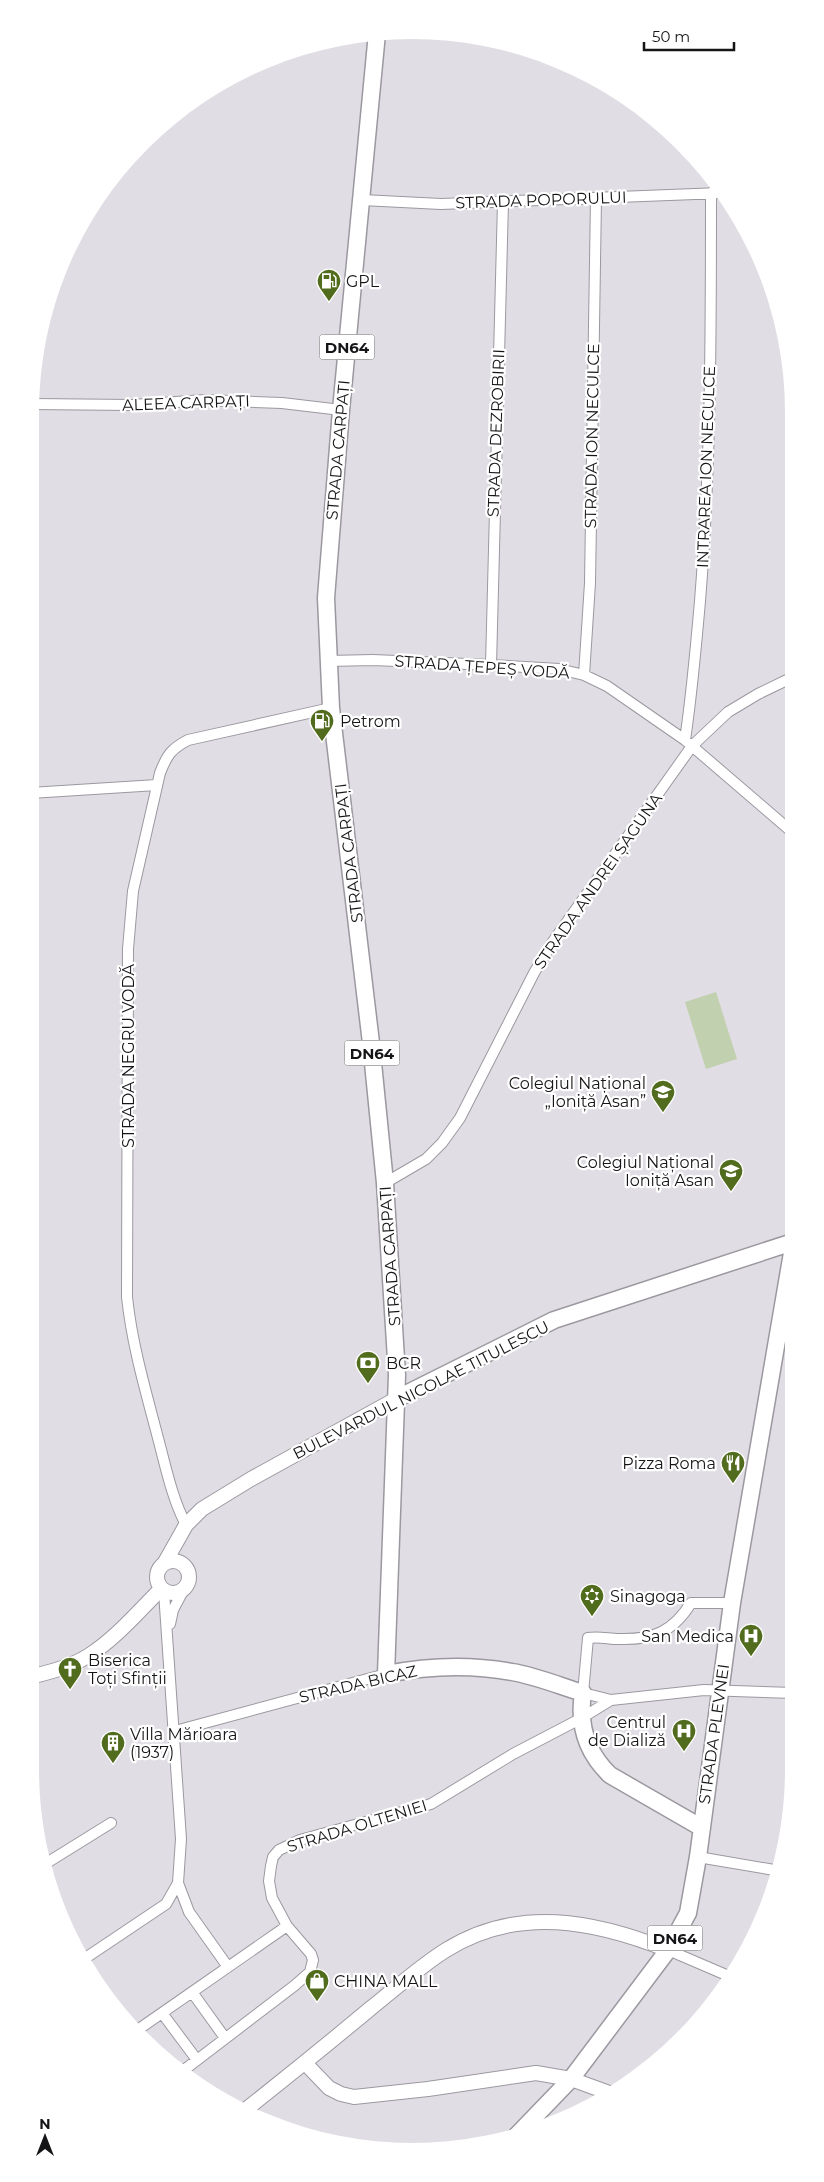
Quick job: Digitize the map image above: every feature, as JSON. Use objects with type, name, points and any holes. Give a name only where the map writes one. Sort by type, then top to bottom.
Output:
[{"type":"main road","name":"STRADA CARPAȚI","points":[[376,41],[326,589],[331,708],[371,1043],[385,1182],[398,1398],[386,1674]]},
{"type":"main road","name":"BULEVARDUL NICOLAE TITULESCU","points":[[164,1564],[184,1529],[202,1509],[251,1479],[398,1398],[554,1320],[785,1245]]},
{"type":"main road","name":"STRADA PLEVNEI","points":[[527,2125],[571,2079],[668,1950],[688,1913],[698,1857],[732,1603],[785,1294]]},
{"type":"main road","points":[[184,1529],[185,1565],[190,1576],[189,1581],[183,1591],[172,1594],[163,1590],[158,1584],[157,1573],[164,1564],[174,1561],[185,1565]]},
{"type":"main road","points":[[39,1674],[69,1666],[87,1656],[105,1643],[163,1590]]},
{"type":"main road","name":"STRADA BICAZ","points":[[386,1674],[416,1668],[484,1668],[514,1672],[583,1694]]},
{"type":"main road","points":[[583,1694],[580,1720],[586,1740],[594,1757],[610,1776],[702,1828]]},
{"type":"main road","points":[[250,2106],[427,1963],[467,1938],[515,1924],[537,1922],[579,1924],[633,1937],[668,1950]]},
{"type":"main road","points":[[305,2062],[329,2088],[341,2094],[354,2097],[428,2089],[525,2074],[554,2075],[603,2091]]},
{"type":"street","name":"STRADA POPORULUI","points":[[362,200],[441,204],[714,193]]},
{"type":"street","name":"INTRAREA ION NECULCE","points":[[689,743],[706,529],[716,196]]},
{"type":"street","name":"STRADA ION NECULCE","points":[[584,675],[590,583],[596,198]]},
{"type":"street","name":"STRADA DEZROBIRII","points":[[491,665],[503,202]]},
{"type":"street","name":"ALEEA CARPAȚI","points":[[39,404],[132,405],[213,400],[282,403],[341,410]]},
{"type":"street","name":"STRADA ȚEPEȘ VODĂ","points":[[328,661],[373,660],[491,665],[559,669],[584,675],[607,686],[689,743],[785,826]]},
{"type":"street","name":"STRADA ANDREI ȘAGUNA","points":[[385,1182],[426,1159],[442,1143],[460,1118],[552,943],[689,743],[728,712],[785,681]]},
{"type":"street","name":"STRADA NEGRU VODĂ","points":[[184,1529],[143,1383],[130,1324],[127,1297],[130,916],[133,891],[157,784],[166,758],[174,747],[188,740],[331,708]]},
{"type":"street","points":[[39,792],[157,784]]},
{"type":"street","points":[[163,1590],[169,1637],[181,1839],[178,1883],[189,1912],[228,1967]]},
{"type":"street","points":[[169,1637],[174,1610],[183,1591]]},
{"type":"street","points":[[583,1694],[588,1638],[620,1639],[653,1635],[670,1628],[682,1618],[691,1603],[732,1603]]},
{"type":"street","name":"STRADA BICAZ","points":[[175,1731],[386,1674]]},
{"type":"street","name":"STRADA BICAZ","points":[[583,1694],[611,1700],[720,1689],[785,1693]]},
{"type":"street","name":"STRADA OLTENIEI","points":[[226,2038],[310,1972],[314,1960],[287,1926],[272,1898],[269,1881],[273,1857],[279,1850],[300,1840],[431,1804],[513,1754],[580,1720],[611,1700]]},
{"type":"street","points":[[50,1862],[111,1823]]},
{"type":"street","points":[[698,1857],[772,1870]]},
{"type":"street","points":[[88,1956],[166,1904],[178,1883]]},
{"type":"street","points":[[142,2027],[287,1926]]},
{"type":"street","points":[[668,1950],[724,1974]]},
{"type":"street","points":[[187,2068],[226,2038],[192,1992]]},
{"type":"street","points":[[162,2013],[197,2060]]},
{"type":"green space","points":[[716,992],[737,1059],[706,1069],[685,1002]]},
{"type":"place","name":"GPL","points":[[329,302]]},
{"type":"place","name":"Petrom","points":[[322,742]]},
{"type":"place","name":"Colegiul Național „Ioniță Asan”","points":[[663,1113]]},
{"type":"place","name":"Colegiul Național Ioniță Asan","points":[[731,1192]]},
{"type":"place","name":"BCR","points":[[368,1384]]},
{"type":"place","name":"Pizza Roma","points":[[733,1484]]},
{"type":"place","name":"Sinagoga","points":[[592,1617]]},
{"type":"place","name":"San Medica","points":[[751,1657]]},
{"type":"place","name":"Biserica Toți Sfinții","points":[[70,1690]]},
{"type":"place","name":"Centrul de Dializă","points":[[684,1752]]},
{"type":"place","name":"Villa Mărioara (1937)","points":[[113,1764]]},
{"type":"place","name":"CHINA MALL","points":[[317,2002]]}]
